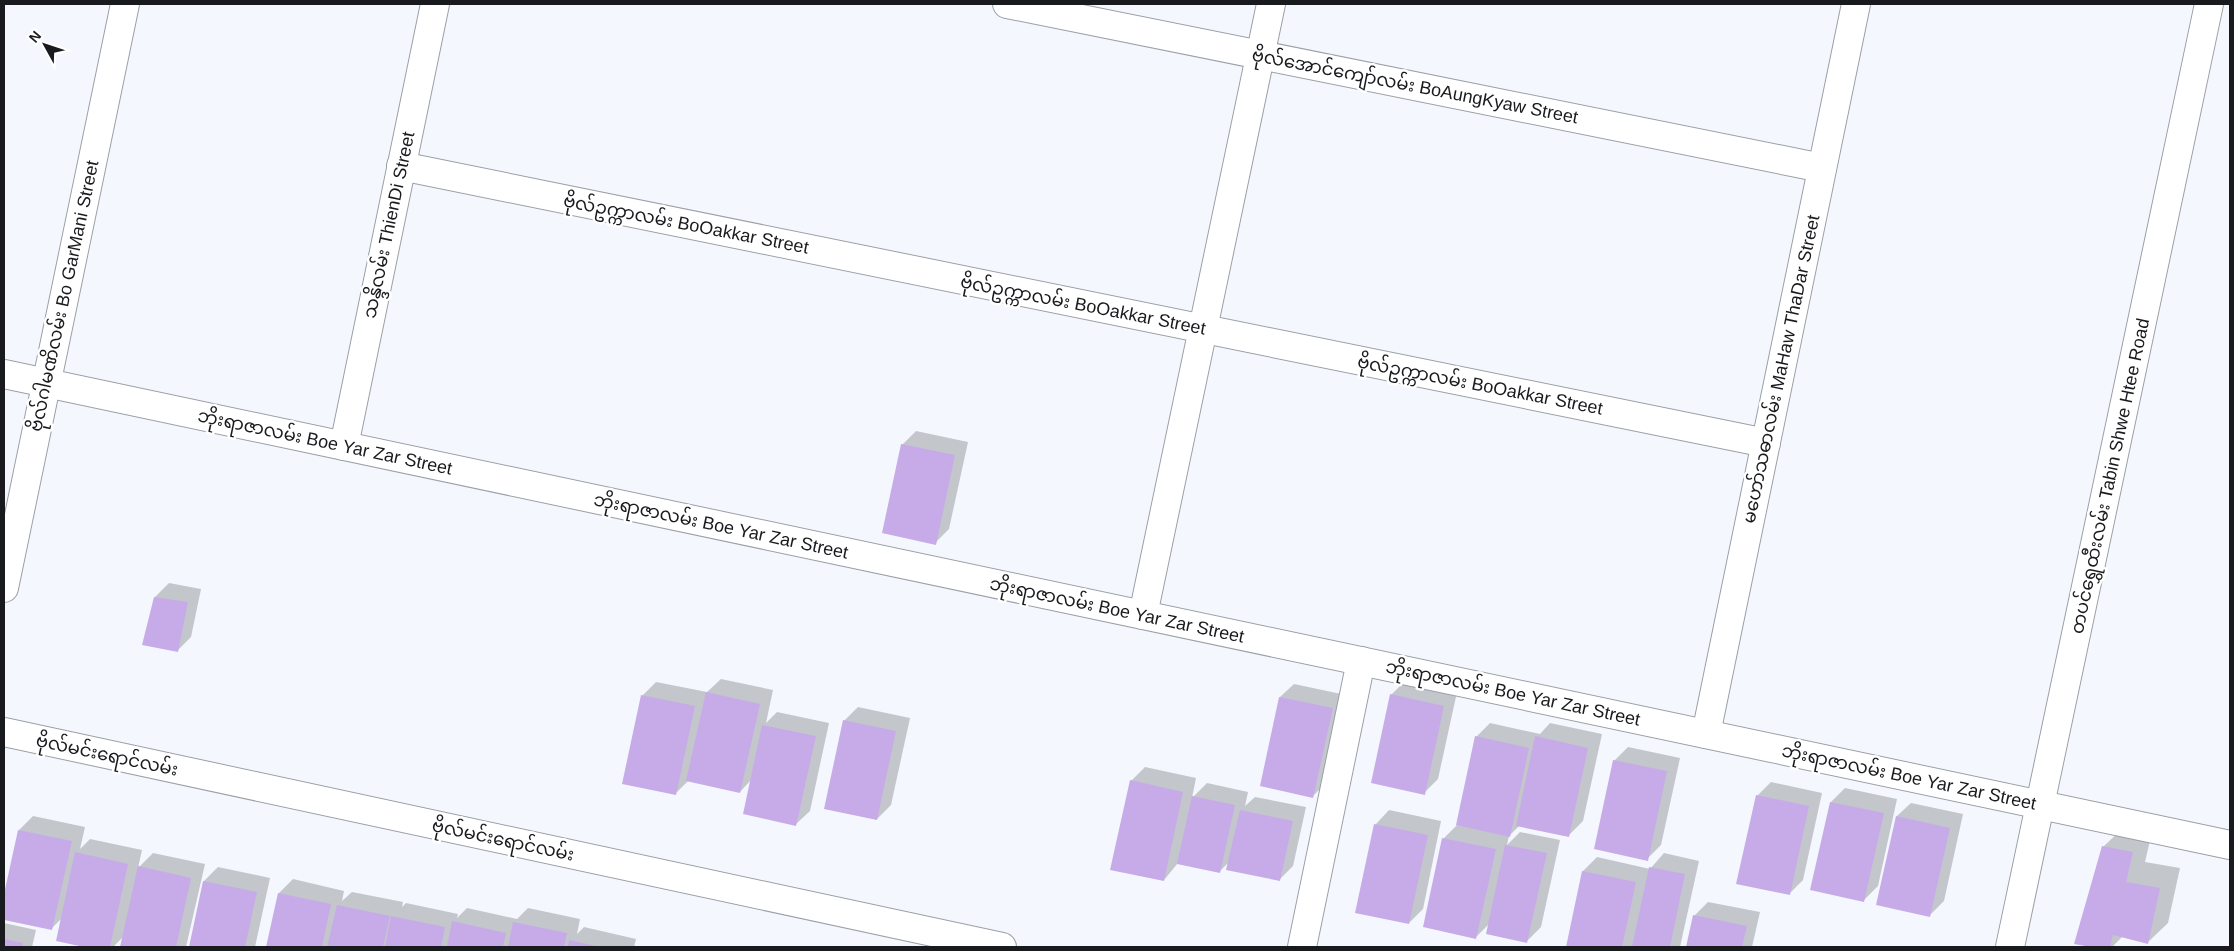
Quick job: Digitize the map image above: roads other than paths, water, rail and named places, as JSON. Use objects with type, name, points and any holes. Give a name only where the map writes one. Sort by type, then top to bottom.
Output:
[{"type":"street","name":"ဗိုလ်ဂါမဏိလမ်း Bo GarMani Street","points":[[4,588],[125,4]]},
{"type":"street","name":"သန္ဒိလမ်း ThienDi Street","points":[[344,446],[435,4]]},
{"type":"street","name":"ဗိုလ်အောင်ကျော်လမ်း BoAungKyaw Street","points":[[1007,4],[1822,168]]},
{"type":"street","points":[[1143,615],[1272,4]]},
{"type":"street","name":"မဟော်သဓာလမ်း MaHaw ThaDar Street","points":[[1706,734],[1856,4]]},
{"type":"street","name":"တပင်ရွှေထီးလမ်း Tabin Shwe Htee Road","points":[[2010,947],[2209,4]]},
{"type":"street","name":"ဗိုလ်ဥက္ကာလမ်း BoOakkar Street","points":[[401,166],[1766,443]]},
{"type":"street","name":"ဘိုးရာဇာလမ်း Boe Yar Zar Street","points":[[4,374],[2230,845]]},
{"type":"street","points":[[1302,947],[1361,661]]},
{"type":"street","name":"ဗိုလ်မင်းရောင်လမ်း","points":[[4,732],[926,939],[1002,947]]}]
